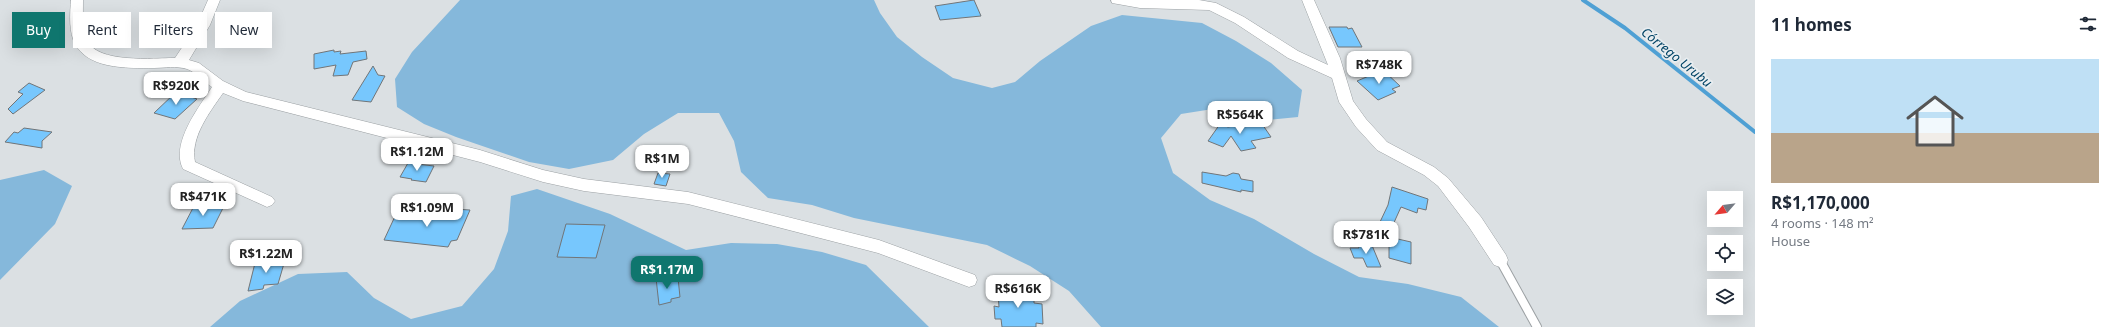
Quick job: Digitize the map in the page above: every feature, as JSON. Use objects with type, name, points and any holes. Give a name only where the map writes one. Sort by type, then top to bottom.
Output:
[{"type":"street","points":[[77,0],[77,27],[80,41],[87,52],[99,58],[121,61],[179,63],[190,65],[199,69],[220,86],[243,96],[480,156],[543,176],[584,185],[688,198],[879,247],[969,280]]},
{"type":"street","points":[[179,63],[212,8],[214,0]]},
{"type":"street","points":[[1117,0],[1143,4],[1196,4],[1211,6],[1224,12],[1289,52],[1336,74]]},
{"type":"street","points":[[1308,0],[1333,58],[1336,74],[1346,102],[1372,136],[1382,146],[1429,171],[1443,182],[1475,222],[1500,260]]},
{"type":"street","points":[[220,86],[196,127],[188,144],[185,158],[188,165],[267,200]]},
{"type":"lane","points":[[1500,260],[1537,327]]},
{"type":"shaded area","points":[[460,0],[874,0],[880,13],[897,37],[922,57],[953,78],[992,88],[1015,82],[1040,61],[1091,26],[1122,15],[1202,23],[1236,41],[1271,63],[1302,90],[1298,117],[1259,121],[1219,108],[1181,114],[1161,138],[1173,173],[1210,200],[1254,219],[1314,254],[1359,277],[1408,284],[1461,297],[1499,327],[1101,327],[1069,291],[1030,266],[987,245],[854,218],[812,205],[768,198],[741,172],[734,141],[719,113],[678,113],[644,134],[613,160],[569,169],[529,162],[456,137],[424,124],[397,107],[395,79],[412,52]]},
{"type":"shaded area","points":[[44,170],[72,186],[55,224],[0,280],[0,180]]},
{"type":"shaded area","points":[[537,189],[610,214],[686,250],[731,243],[777,244],[822,252],[866,265],[929,327],[210,327],[240,301],[298,274],[347,272],[374,298],[411,319],[462,306],[494,269],[508,231],[511,196]]},
{"type":"building","points":[[974,0],[981,16],[940,20],[935,6]]},
{"type":"building","points":[[1329,27],[1352,28],[1362,47],[1338,47]]},
{"type":"building","points":[[334,50],[334,52],[341,51],[340,54],[366,51],[367,59],[353,62],[348,75],[333,76],[336,65],[314,69],[314,54]]},
{"type":"building","points":[[373,66],[378,75],[385,76],[371,102],[352,100]]},
{"type":"building","points":[[1383,70],[1400,86],[1392,89],[1396,92],[1378,100],[1357,81]]},
{"type":"building","points":[[29,83],[45,90],[13,114],[8,109],[23,94],[18,92]]},
{"type":"building","points":[[176,92],[197,99],[175,119],[154,113]]},
{"type":"building","points":[[1260,121],[1271,137],[1251,141],[1256,148],[1241,151],[1231,136],[1223,147],[1208,141],[1220,124],[1228,127]]},
{"type":"building","points":[[24,128],[52,132],[42,141],[42,148],[5,142],[14,132],[18,133]]},
{"type":"building","points":[[408,163],[434,166],[426,182],[400,177]]},
{"type":"building","points":[[1202,172],[1226,176],[1233,173],[1239,174],[1241,179],[1253,181],[1253,192],[1241,190],[1241,192],[1202,183]]},
{"type":"building","points":[[658,173],[670,174],[666,186],[654,184]]},
{"type":"building","points":[[1392,187],[1428,199],[1426,210],[1418,208],[1417,213],[1401,207],[1392,227],[1380,222],[1388,205]]},
{"type":"building","points":[[194,206],[224,206],[213,228],[182,229]]},
{"type":"building","points":[[454,209],[470,210],[457,240],[451,241],[448,247],[384,240],[397,212],[451,215]]},
{"type":"building","points":[[566,224],[605,225],[596,258],[557,257]]},
{"type":"building","points":[[1389,237],[1411,242],[1411,264],[1389,258]]},
{"type":"building","points":[[1357,243],[1371,243],[1381,267],[1367,267],[1363,258],[1354,258],[1350,248],[1359,248]]},
{"type":"building","points":[[285,260],[278,284],[264,285],[263,289],[248,291],[255,263]]},
{"type":"building","points":[[668,276],[668,280],[678,278],[680,297],[671,299],[671,302],[659,305],[656,278]]},
{"type":"building","points":[[1000,289],[1025,290],[1025,294],[1034,294],[1034,303],[1042,304],[1043,324],[1036,323],[1036,327],[1002,327],[1001,319],[995,319],[994,306],[999,307],[998,293],[1000,293]]},
{"type":"waterway","name":"Córrego Urubu","points":[[1583,0],[1625,28],[1755,132]]}]
